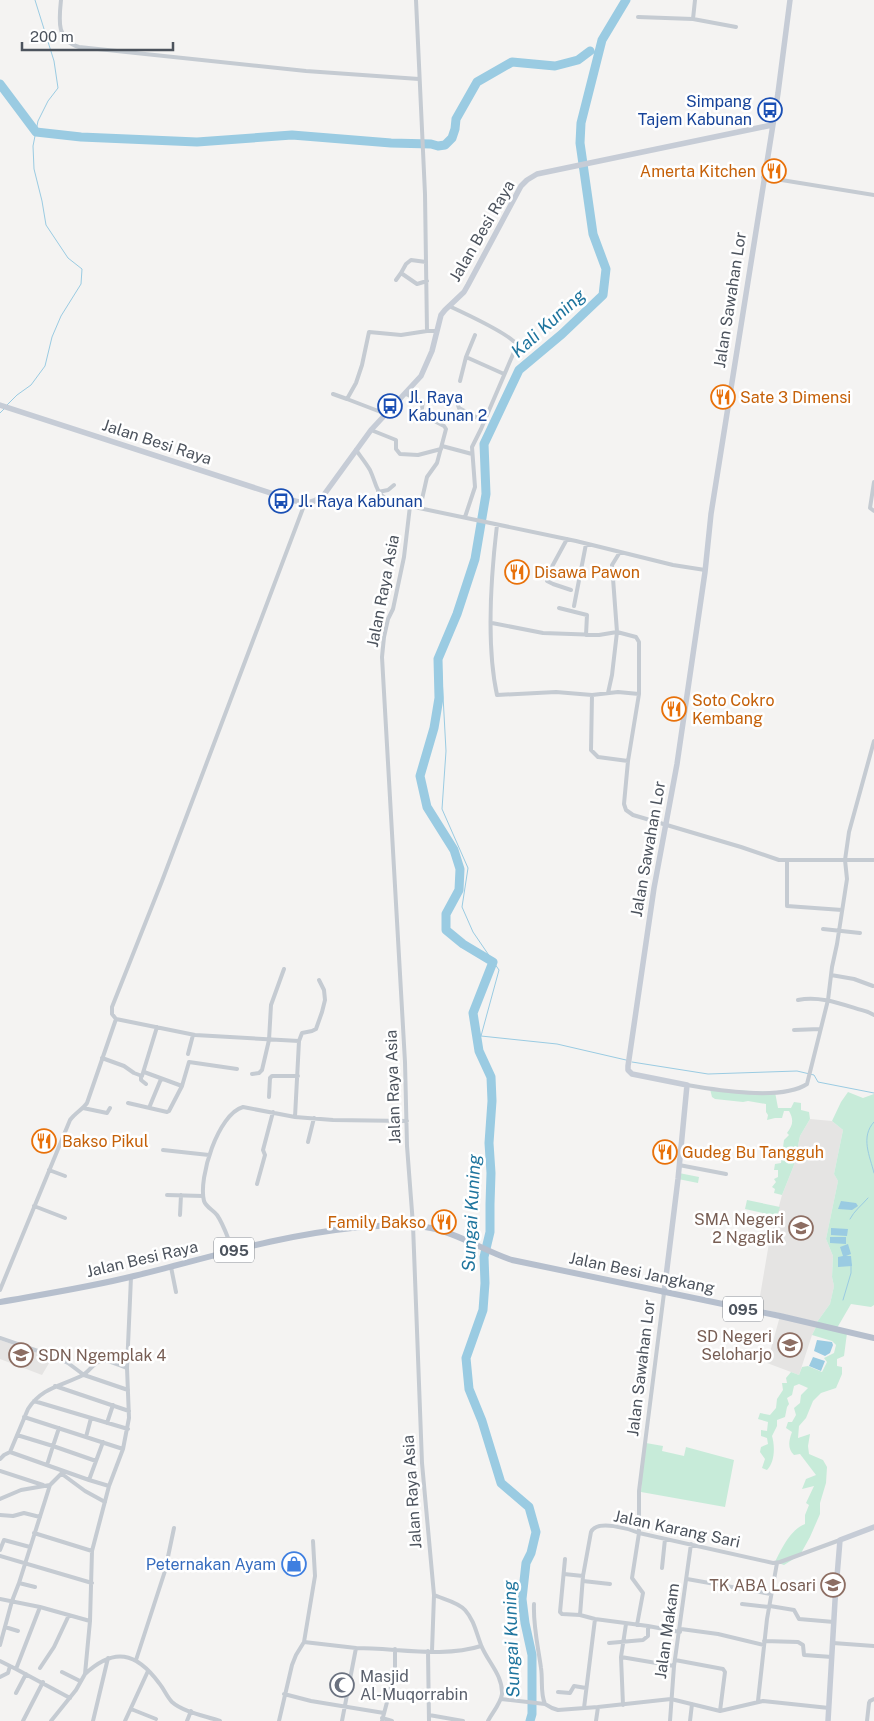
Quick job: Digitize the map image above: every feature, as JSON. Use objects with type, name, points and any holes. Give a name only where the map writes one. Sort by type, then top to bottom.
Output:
[{"type":"main road","points":[[772,125],[790,0]]},
{"type":"main road","name":"Jalan Besi Raya","points":[[3,406],[305,503],[311,503],[323,496],[371,430],[417,382],[425,370],[432,351],[441,315],[464,292],[521,186],[527,180],[537,174],[772,125]]},
{"type":"main road","name":"Jalan Sawahan Lor","points":[[664,1293],[687,1086],[632,1074],[628,1070],[654,888],[677,764],[705,570],[711,514],[772,125]]},
{"type":"main road","name":"Jalan Besi Raya","points":[[0,1302],[131,1277],[233,1250],[312,1233],[376,1226],[413,1225],[431,1228],[455,1234],[493,1252]]},
{"type":"main road","name":"Jalan Besi Jangkang","points":[[493,1252],[512,1260],[780,1316],[874,1338]]},
{"type":"main road","points":[[828,1721],[840,1540],[874,1527]]},
{"type":"street","points":[[61,0],[60,18],[62,32],[68,43],[79,47],[306,71],[419,79]]},
{"type":"street","points":[[416,0],[426,194],[428,331]]},
{"type":"street","points":[[693,19],[695,0]]},
{"type":"street","points":[[638,17],[693,19],[736,26]]},
{"type":"street","points":[[763,177],[874,195]]},
{"type":"street","points":[[396,280],[406,264],[411,260],[426,262]]},
{"type":"street","points":[[401,273],[416,284],[427,281]]},
{"type":"street","points":[[449,306],[515,342],[516,346],[474,442],[472,454],[475,487],[465,517]]},
{"type":"street","points":[[346,399],[356,383],[369,332],[401,335],[436,331]]},
{"type":"street","points":[[460,381],[466,357],[476,335]]},
{"type":"street","points":[[466,357],[504,374]]},
{"type":"street","points":[[334,394],[386,414]]},
{"type":"street","points":[[406,394],[423,402],[421,411],[423,415],[446,427],[442,448],[435,466],[427,477],[420,508]]},
{"type":"street","points":[[458,405],[459,408],[484,422]]},
{"type":"street","points":[[371,430],[396,440],[396,448],[400,454],[418,455],[442,448],[472,454]]},
{"type":"street","points":[[356,450],[369,468],[378,492],[385,499],[705,570]]},
{"type":"street","points":[[874,482],[870,508],[874,512]]},
{"type":"street","points":[[378,492],[394,486]]},
{"type":"street","points":[[299,1041],[193,1035],[116,1019],[112,1014],[112,1008],[166,872],[305,503]]},
{"type":"street","name":"Jalan Raya Asia","points":[[410,506],[404,557],[393,609],[384,637],[382,657],[413,1225],[422,1463],[434,1595],[430,1651],[429,1721]]},
{"type":"street","points":[[497,525],[493,565],[492,655],[498,695],[556,692],[638,694]]},
{"type":"street","points":[[567,539],[548,574],[547,581],[571,590]]},
{"type":"street","points":[[574,606],[586,544]]},
{"type":"street","points":[[608,693],[617,632],[612,565],[620,552]]},
{"type":"street","points":[[559,608],[587,616],[586,635]]},
{"type":"street","points":[[492,623],[543,634],[586,635],[617,632],[636,637],[639,642],[638,694],[628,761],[625,807],[633,815],[665,823],[780,860],[874,860]]},
{"type":"street","points":[[592,694],[591,750],[598,757],[628,761]]},
{"type":"street","points":[[687,1086],[751,1093],[800,1089],[807,1084],[828,1000],[847,878],[845,860],[849,832],[874,741]]},
{"type":"street","points":[[787,861],[787,906],[842,910]]},
{"type":"street","points":[[823,929],[860,933]]},
{"type":"street","points":[[252,1074],[259,1073],[262,1070],[269,1040],[271,1005],[284,969]]},
{"type":"street","points":[[831,975],[854,979],[873,986]]},
{"type":"street","points":[[294,1117],[299,1041],[302,1033],[312,1031],[318,1026],[325,1000],[324,990],[319,980]]},
{"type":"street","points":[[798,1000],[813,998],[828,1000],[874,1015]]},
{"type":"street","points":[[0,1290],[70,1120],[83,1108],[116,1019]]},
{"type":"street","points":[[141,1076],[144,1072],[157,1027]]},
{"type":"street","points":[[794,1030],[820,1029]]},
{"type":"street","points":[[188,1054],[193,1035]]},
{"type":"street","points":[[102,1058],[124,1066],[141,1076],[141,1080],[146,1084]]},
{"type":"street","points":[[128,1103],[169,1111],[182,1086],[189,1062],[237,1069]]},
{"type":"street","points":[[144,1072],[182,1086]]},
{"type":"street","points":[[268,1097],[270,1078],[272,1076],[298,1076]]},
{"type":"street","points":[[149,1108],[161,1079]]},
{"type":"street","points":[[233,1250],[218,1216],[206,1205],[203,1196],[209,1155],[215,1137],[235,1110],[243,1107],[294,1117],[407,1122]]},
{"type":"street","points":[[83,1108],[107,1114],[110,1108]]},
{"type":"street","points":[[257,1184],[265,1155],[263,1150],[273,1112]]},
{"type":"street","points":[[308,1142],[314,1118]]},
{"type":"street","points":[[164,1150],[209,1155]]},
{"type":"street","points":[[679,1165],[726,1174]]},
{"type":"street","points":[[49,1170],[65,1176]]},
{"type":"street","points":[[167,1195],[203,1196]]},
{"type":"street","points":[[180,1215],[181,1195]]},
{"type":"street","points":[[34,1206],[65,1218]]},
{"type":"street","points":[[171,1267],[176,1292]]},
{"type":"street","points":[[85,1674],[90,1621],[92,1583],[90,1566],[92,1551],[109,1486],[123,1449],[128,1429],[130,1411],[127,1368],[131,1277]]},
{"type":"street","name":"Jalan Sawahan Lor","points":[[637,1625],[643,1593],[632,1578],[639,1533],[639,1491],[664,1293]]},
{"type":"street","points":[[0,1338],[63,1360],[84,1375],[128,1390]]},
{"type":"street","points":[[0,1459],[10,1452],[24,1417],[34,1401],[55,1386],[84,1375],[99,1361],[127,1368]]},
{"type":"street","points":[[55,1386],[130,1411]]},
{"type":"street","points":[[34,1401],[128,1429]]},
{"type":"street","points":[[107,1423],[113,1405]]},
{"type":"street","points":[[24,1417],[123,1449]]},
{"type":"street","points":[[86,1437],[91,1418]]},
{"type":"street","points":[[47,1465],[59,1428]]},
{"type":"street","points":[[17,1435],[96,1461]]},
{"type":"street","points":[[89,1480],[103,1442]]},
{"type":"street","points":[[10,1452],[63,1472],[109,1486]]},
{"type":"street","points":[[0,1471],[48,1485]]},
{"type":"street","points":[[0,1499],[21,1490],[48,1485],[63,1472]]},
{"type":"street","points":[[63,1472],[85,1491],[105,1502]]},
{"type":"street","points":[[0,1644],[12,1601],[26,1564],[48,1485]]},
{"type":"street","points":[[0,1515],[12,1516],[24,1513],[40,1517]]},
{"type":"street","name":"Jalan Karang Sari","points":[[580,1615],[583,1576],[592,1528],[611,1526],[628,1529],[665,1539],[777,1563]]},
{"type":"street","points":[[136,1660],[165,1571],[174,1528]]},
{"type":"street","points":[[34,1533],[92,1551]]},
{"type":"street","points":[[662,1568],[665,1539]]},
{"type":"street","points":[[0,1550],[4,1540],[30,1547]]},
{"type":"street","points":[[758,1702],[764,1643],[777,1563],[840,1540]]},
{"type":"street","points":[[279,1721],[284,1694],[296,1655],[304,1642],[314,1576],[313,1542]]},
{"type":"street","name":"Jalan Makam","points":[[670,1721],[674,1666],[691,1544]]},
{"type":"street","points":[[0,1556],[92,1583]]},
{"type":"street","points":[[565,1558],[560,1612],[565,1615],[580,1615],[595,1620],[718,1634],[764,1643],[798,1642],[803,1645],[804,1655],[832,1657]]},
{"type":"street","points":[[564,1574],[583,1576]]},
{"type":"street","points":[[687,1579],[771,1594]]},
{"type":"street","points":[[583,1581],[610,1584]]},
{"type":"street","points":[[20,1583],[35,1588]]},
{"type":"street","points":[[434,1595],[459,1605],[464,1609],[477,1630],[481,1646],[492,1663],[502,1692],[501,1699],[488,1721]]},
{"type":"street","points":[[0,1599],[40,1607],[90,1621]]},
{"type":"street","points":[[534,1604],[536,1636],[545,1704]]},
{"type":"street","points":[[742,1604],[794,1610],[799,1619],[834,1622]]},
{"type":"street","points":[[16,1669],[40,1607]]},
{"type":"street","points":[[40,1668],[54,1647],[69,1615]]},
{"type":"street","points":[[584,1708],[595,1620]]},
{"type":"street","points":[[623,1705],[621,1657],[626,1624]]},
{"type":"street","points":[[609,1643],[644,1640],[648,1636],[648,1626]]},
{"type":"street","points":[[5,1627],[18,1631]]},
{"type":"street","points":[[304,1642],[356,1648],[458,1652],[481,1646]]},
{"type":"street","points":[[833,1644],[874,1646]]},
{"type":"street","points":[[342,1721],[356,1648]]},
{"type":"street","points":[[383,1718],[395,1672],[395,1649]]},
{"type":"street","points":[[53,1721],[85,1674],[108,1658],[124,1656],[136,1660],[148,1671],[159,1682],[172,1702],[220,1721]]},
{"type":"street","points":[[621,1657],[674,1666]]},
{"type":"street","points":[[93,1721],[108,1658]]},
{"type":"street","points":[[675,1660],[723,1669],[725,1672],[720,1711]]},
{"type":"street","points":[[0,1661],[70,1698]]},
{"type":"street","points":[[0,1677],[8,1673],[10,1666]]},
{"type":"street","points":[[125,1721],[148,1671]]},
{"type":"street","points":[[62,1672],[80,1680]]},
{"type":"street","points":[[16,1693],[26,1674]]},
{"type":"street","points":[[23,1721],[42,1682]]},
{"type":"street","points":[[558,1692],[570,1693],[574,1686],[586,1688]]},
{"type":"street","points":[[284,1694],[311,1701],[345,1706],[392,1721]]},
{"type":"street","points":[[501,1699],[545,1704],[558,1710],[598,1708],[671,1699],[720,1711],[758,1702],[829,1708]]},
{"type":"street","points":[[867,1721],[869,1703],[874,1699]]},
{"type":"street","points":[[690,1721],[692,1704]]},
{"type":"street","points":[[596,1721],[598,1708]]},
{"type":"street","points":[[131,1709],[156,1719]]},
{"type":"street","points":[[187,1721],[191,1711]]},
{"type":"street","points":[[429,1715],[464,1721]]},
{"type":"shaded area","name":"SMA Negeri 2 Ngaglik","points":[[810,1119],[832,1121],[843,1130],[834,1174],[838,1181],[826,1239],[833,1256],[832,1277],[834,1286],[830,1304],[817,1322],[758,1308],[769,1243],[782,1195],[794,1165],[800,1136]]},
{"type":"shaded area","name":"SD Negeri Seloharjo","points":[[780,1316],[817,1325],[799,1375],[767,1363]]},
{"type":"shaded area","name":"SDN Ngemplak 4","points":[[0,1340],[52,1358],[42,1375],[0,1359]]},
{"type":"green space","points":[[710,1089],[775,1092],[778,1108],[791,1108],[794,1102],[801,1103],[801,1110],[809,1112],[810,1119],[800,1136],[794,1165],[782,1195],[774,1193],[775,1189],[772,1187],[776,1182],[774,1179],[778,1177],[778,1170],[774,1170],[775,1164],[781,1163],[784,1140],[789,1135],[787,1133],[792,1125],[792,1117],[789,1111],[784,1111],[782,1118],[767,1120],[766,1104],[715,1099],[712,1097]]},
{"type":"green space","points":[[848,1092],[863,1098],[874,1094],[874,1305],[871,1307],[851,1304],[837,1328],[847,1333],[844,1356],[837,1359],[837,1366],[842,1367],[842,1374],[836,1388],[821,1393],[813,1401],[806,1418],[799,1426],[798,1438],[810,1434],[809,1454],[823,1460],[827,1467],[826,1483],[820,1503],[820,1514],[810,1537],[800,1555],[784,1565],[775,1562],[791,1535],[805,1524],[805,1515],[809,1505],[806,1503],[814,1486],[802,1489],[806,1479],[816,1475],[800,1454],[794,1455],[790,1450],[789,1444],[792,1432],[786,1428],[788,1422],[792,1422],[796,1415],[794,1408],[800,1403],[801,1395],[808,1388],[799,1384],[794,1386],[792,1395],[787,1398],[789,1404],[785,1417],[777,1420],[777,1426],[772,1436],[774,1454],[772,1463],[767,1470],[762,1468],[765,1459],[760,1452],[761,1447],[768,1444],[767,1438],[761,1436],[761,1430],[767,1431],[768,1422],[758,1419],[760,1413],[770,1415],[776,1408],[777,1399],[783,1390],[782,1383],[787,1383],[786,1378],[791,1372],[799,1375],[802,1367],[808,1366],[822,1372],[827,1362],[824,1358],[834,1353],[836,1345],[832,1341],[812,1335],[817,1322],[830,1304],[834,1286],[832,1277],[833,1256],[826,1239],[838,1181],[834,1174],[843,1130],[832,1121]]},
{"type":"green space","points":[[679,1173],[699,1177],[698,1183],[678,1179]]},
{"type":"green space","points":[[747,1200],[780,1207],[777,1216],[745,1209]]},
{"type":"green space","points":[[646,1443],[663,1446],[662,1451],[684,1456],[686,1447],[734,1460],[725,1507],[641,1492]]},
{"type":"water","points":[[841,1201],[856,1203],[858,1206],[852,1210],[838,1209]]},
{"type":"water","points":[[831,1228],[848,1229],[847,1236],[831,1235]]},
{"type":"water","points":[[830,1237],[846,1237],[846,1244],[830,1243]]},
{"type":"water","points":[[848,1244],[851,1254],[846,1256],[851,1256],[852,1266],[838,1267],[838,1257],[843,1256],[840,1247]]},
{"type":"water","points":[[817,1340],[832,1342],[833,1345],[830,1353],[825,1356],[814,1351]]},
{"type":"water","points":[[813,1357],[825,1361],[821,1371],[809,1366]]},
{"type":"waterway","points":[[7,405],[31,385],[45,366],[52,337],[61,316],[81,284],[82,269],[68,258],[46,225],[34,169],[33,146],[38,121],[48,101],[58,88],[54,61],[35,0]]},
{"type":"waterway","name":"Sungai Kuning","points":[[530,1721],[532,1714],[532,1655],[522,1599],[526,1563],[531,1553],[536,1532],[529,1507],[501,1483],[482,1421],[469,1389],[466,1358],[483,1310],[484,1257],[490,1232],[491,1173],[489,1143],[492,1101],[491,1077],[479,1051],[473,1013],[493,962],[463,944],[446,930],[446,914],[459,890],[460,869],[454,850],[427,807],[420,776],[434,728],[439,698],[438,659],[457,614],[475,559],[486,494],[484,444],[519,370],[562,334],[603,295],[606,269],[593,234],[580,143],[581,123],[602,40],[626,0]]},
{"type":"waterway","points":[[0,84],[36,132],[81,137],[197,142],[292,135],[438,146],[445,145],[452,138],[456,119],[477,82],[512,62],[555,66],[578,60],[590,51]]},
{"type":"waterway","points":[[0,413],[5,408]]},
{"type":"waterway","points":[[442,655],[446,751],[442,809],[468,868],[462,907],[473,932],[499,970],[481,1036],[557,1044],[626,1060]]},
{"type":"waterway","points":[[632,1062],[708,1074],[797,1071],[814,1075],[818,1082],[874,1093]]},
{"type":"waterway","points":[[874,1122],[870,1128],[867,1140],[874,1173]]},
{"type":"waterway","points":[[850,1219],[868,1198]]},
{"type":"waterway","points":[[843,1300],[851,1273],[851,1264]]},
{"type":"place","name":"Simpang Tajem Kabunan","points":[[770,110]]},
{"type":"place","name":"Amerta Kitchen","points":[[774,171]]},
{"type":"place","name":"Sate 3 Dimensi","points":[[723,397]]},
{"type":"place","name":"Jl. Raya Kabunan 2","points":[[390,406]]},
{"type":"place","name":"Jl. Raya Kabunan","points":[[281,501]]},
{"type":"place","name":"Disawa Pawon","points":[[517,572]]},
{"type":"place","name":"Soto Cokro Kembang","points":[[674,709]]},
{"type":"place","name":"Bakso Pikul","points":[[44,1141]]},
{"type":"place","name":"Gudeg Bu Tangguh","points":[[665,1152]]},
{"type":"place","name":"Family Bakso","points":[[444,1222]]},
{"type":"place","name":"SMA Negeri 2 Ngaglik","points":[[801,1228]]},
{"type":"place","name":"SD Negeri Seloharjo","points":[[790,1345]]},
{"type":"place","name":"SDN Ngemplak 4","points":[[21,1355]]},
{"type":"place","name":"Peternakan Ayam","points":[[294,1564]]},
{"type":"place","name":"TK ABA Losari","points":[[833,1585]]},
{"type":"place","name":"Masjid Al-Muqorrabin","points":[[342,1685]]},
{"type":"water label","name":"Kali Kuning","points":[[548,323]]}]
